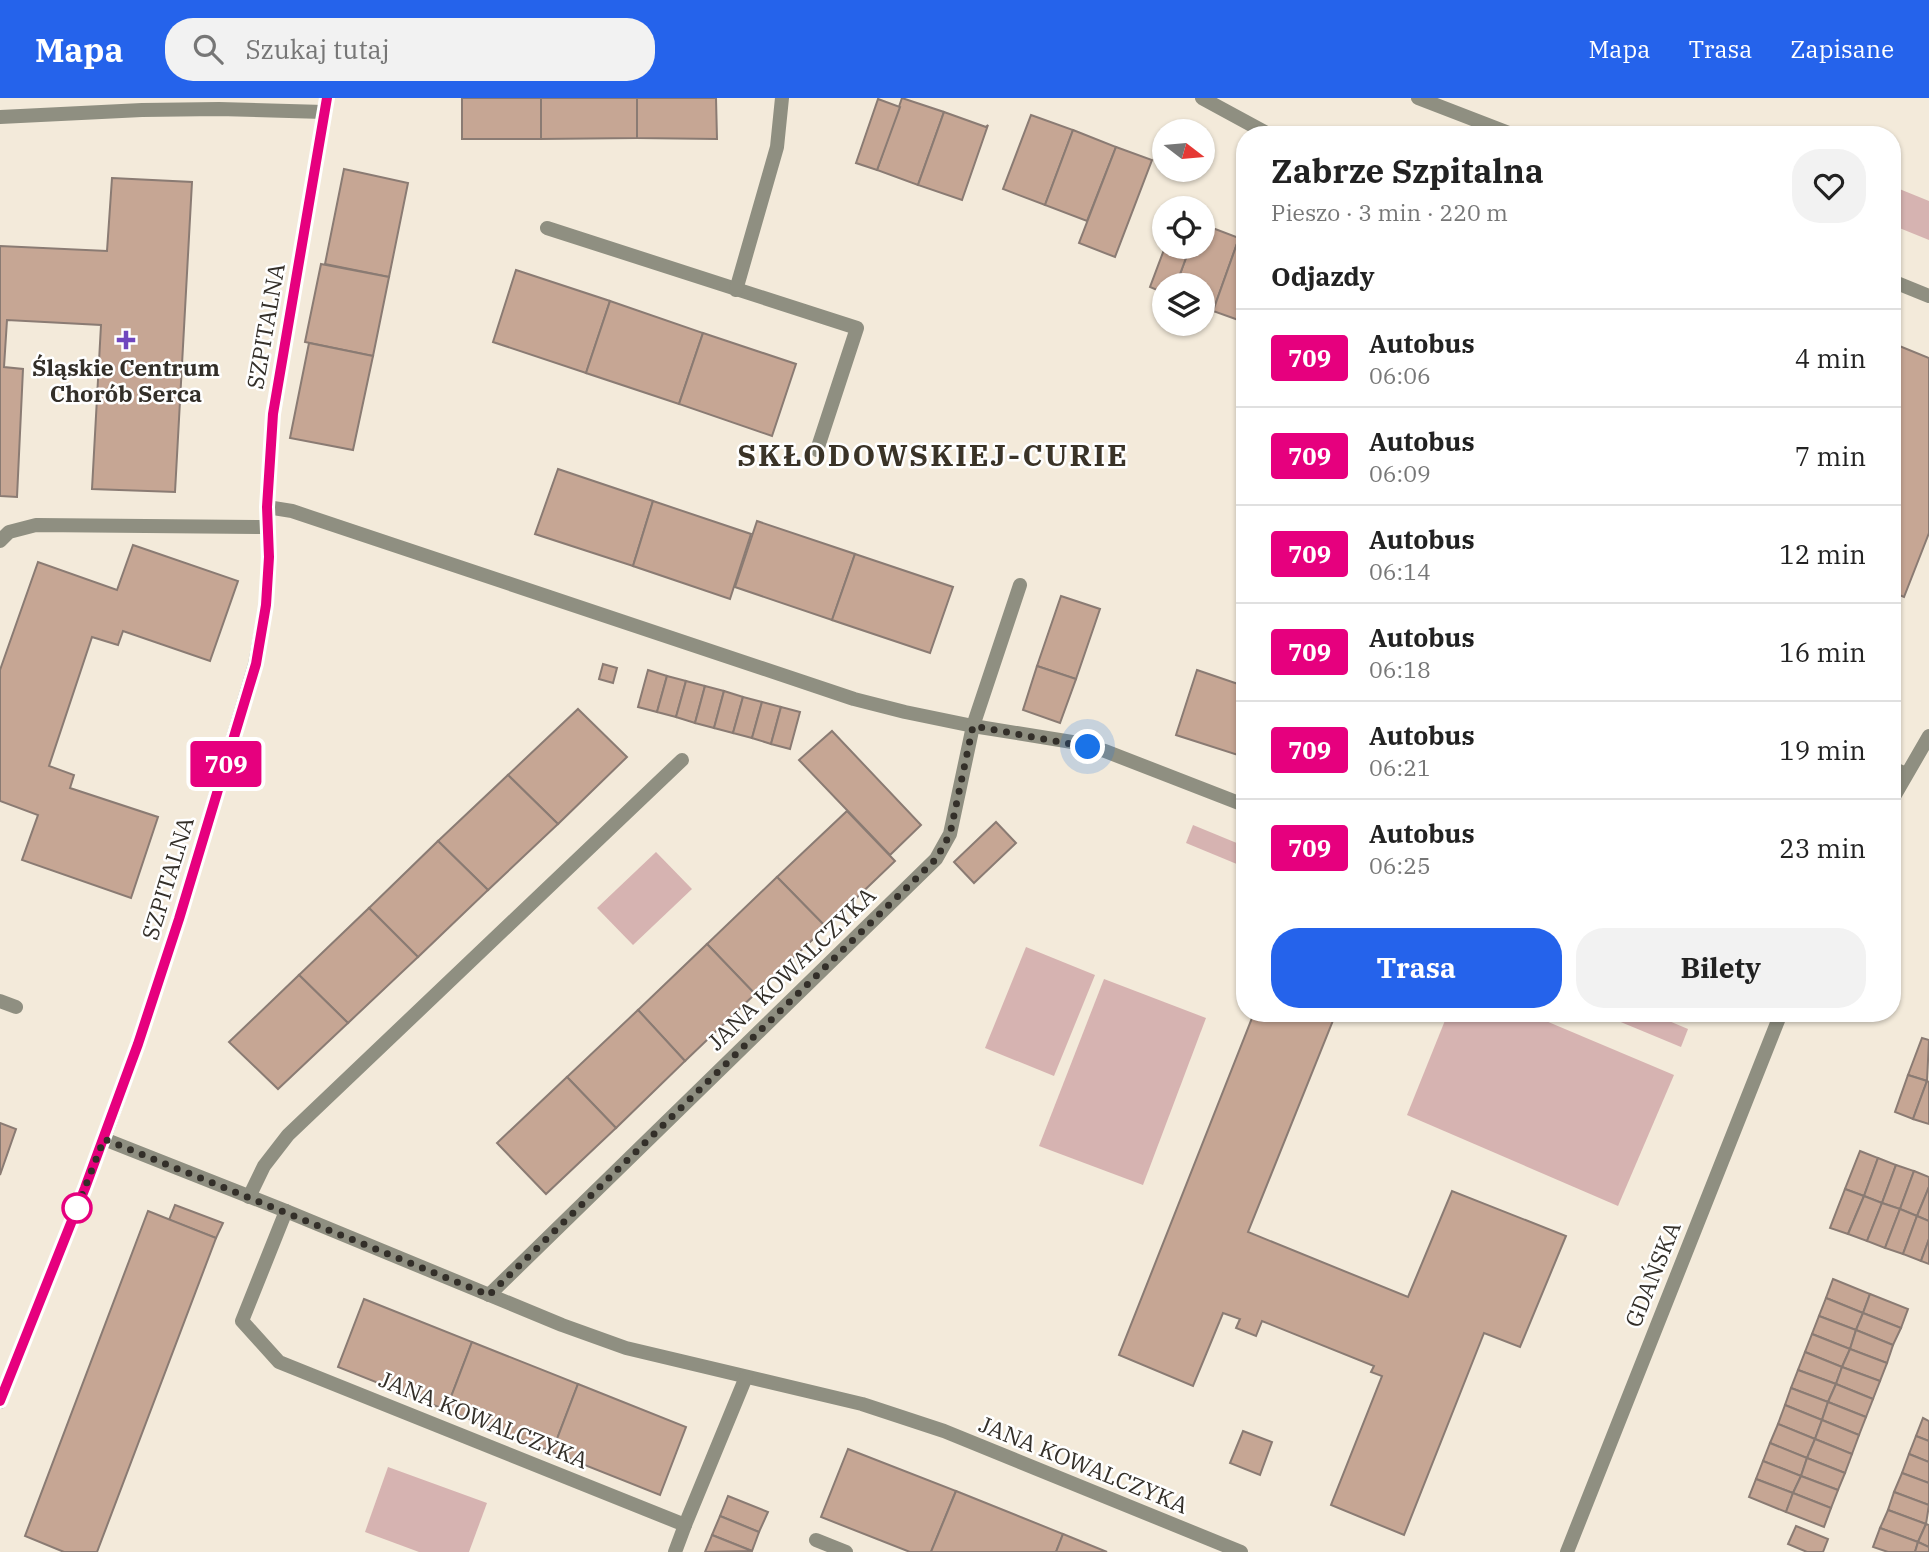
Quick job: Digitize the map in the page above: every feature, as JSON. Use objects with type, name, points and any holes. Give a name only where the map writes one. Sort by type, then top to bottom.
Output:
[{"type":"street","points":[[736,290],[777,147],[782,98]]},
{"type":"street","points":[[1202,98],[1253,126]]},
{"type":"street","points":[[1418,98],[1491,126]]},
{"type":"street","points":[[0,117],[326,105]]},
{"type":"street","name":"SZPITALNA","points":[[0,1402],[104,1139],[138,1044],[256,664],[266,605],[269,557],[267,507],[273,414],[326,105]]},
{"type":"street","points":[[547,228],[857,328],[817,450]]},
{"type":"street","points":[[1901,285],[1929,296]]},
{"type":"street","points":[[267,507],[292,511],[854,699],[973,726],[1072,742],[1105,751],[1236,802]]},
{"type":"street","points":[[0,541],[9,532],[36,525],[268,527]]},
{"type":"street","name":"JANA KOWALCZYKA","points":[[489,1295],[936,859],[950,834],[973,726],[1020,585]]},
{"type":"street","points":[[1901,769],[1929,736]]},
{"type":"street","points":[[249,1197],[264,1166],[288,1135],[682,760]]},
{"type":"street","points":[[0,1001],[16,1007]]},
{"type":"street","name":"GDAŃSKA","points":[[1567,1552],[1777,1022]]},
{"type":"street","name":"JANA KOWALCZYKA","points":[[104,1139],[562,1325],[626,1348],[862,1404],[944,1432],[1241,1552]]},
{"type":"street","name":"JANA KOWALCZYKA","points":[[286,1211],[242,1321],[279,1362],[685,1525]]},
{"type":"street","points":[[675,1552],[746,1377]]},
{"type":"street","points":[[816,1540],[846,1552]]},
{"type":"shaded area","points":[[1901,190],[1929,201],[1929,240],[1901,229]]},
{"type":"shaded area","points":[[1193,825],[1236,843],[1236,864],[1186,843]]},
{"type":"shaded area","points":[[656,852],[692,889],[633,945],[597,908]]},
{"type":"shaded area","points":[[1026,947],[1095,975],[1054,1076],[985,1048]]},
{"type":"shaded area","points":[[1104,979],[1206,1018],[1143,1185],[1039,1146]]},
{"type":"shaded area","points":[[1444,1022],[1548,1022],[1674,1075],[1618,1206],[1407,1115]]},
{"type":"shaded area","points":[[1621,1022],[1671,1022],[1688,1029],[1681,1047]]},
{"type":"shaded area","points":[[388,1467],[487,1503],[469,1552],[419,1552],[365,1532]]},
{"type":"building","points":[[462,98],[541,98],[541,139],[462,139]]},
{"type":"building","points":[[541,98],[637,98],[637,138],[541,139]]},
{"type":"building","points":[[637,98],[716,98],[717,139],[637,138]]},
{"type":"building","points":[[902,98],[944,112],[918,185],[877,170]]},
{"type":"building","points":[[878,99],[900,107],[877,170],[856,163]]},
{"type":"building","points":[[944,112],[986,127],[988,125],[962,200],[918,185]]},
{"type":"building","points":[[1031,115],[1073,130],[1045,205],[1003,189]]},
{"type":"building","points":[[1073,130],[1116,147],[1087,221],[1045,205]]},
{"type":"building","points":[[1116,147],[1152,160],[1115,257],[1079,243]]},
{"type":"building","points":[[344,169],[408,183],[389,277],[325,264]]},
{"type":"building","points":[[112,178],[192,182],[175,492],[92,489],[101,325],[7,320],[4,367],[23,369],[17,497],[0,496],[0,246],[107,251]]},
{"type":"building","points":[[1215,229],[1236,237],[1236,246],[1215,305],[1215,273],[1180,273],[1186,259],[1215,259]]},
{"type":"building","points":[[1236,246],[1236,319],[1215,312],[1215,305]]},
{"type":"building","points":[[1160,259],[1186,259],[1180,273],[1155,273]]},
{"type":"building","points":[[321,264],[389,277],[373,356],[305,342]]},
{"type":"building","points":[[516,270],[610,301],[586,373],[493,342]]},
{"type":"building","points":[[610,301],[703,333],[679,404],[586,373]]},
{"type":"building","points":[[703,333],[796,364],[772,436],[679,404]]},
{"type":"building","points":[[309,343],[373,356],[353,450],[290,438]]},
{"type":"building","points":[[1901,347],[1929,358],[1929,533],[1904,597],[1901,596]]},
{"type":"building","points":[[558,469],[653,501],[633,566],[535,534]]},
{"type":"building","points":[[653,501],[751,534],[730,599],[633,566]]},
{"type":"building","points":[[757,521],[855,554],[832,620],[735,587]]},
{"type":"building","points":[[133,545],[238,581],[210,661],[123,631],[118,645],[92,637],[49,766],[74,775],[70,788],[158,817],[131,898],[22,860],[38,815],[0,801],[0,670],[38,562],[117,590]]},
{"type":"building","points":[[855,554],[953,587],[930,653],[832,620]]},
{"type":"building","points":[[1061,596],[1100,609],[1076,679],[1037,666]]},
{"type":"building","points":[[603,664],[617,668],[613,683],[599,679]]},
{"type":"building","points":[[1037,666],[1076,679],[1060,723],[1023,710]]},
{"type":"building","points":[[648,670],[667,676],[657,712],[638,707]]},
{"type":"building","points":[[1197,670],[1236,683],[1236,754],[1176,735]]},
{"type":"building","points":[[667,676],[686,681],[676,717],[657,712]]},
{"type":"building","points":[[686,681],[705,686],[695,723],[676,717]]},
{"type":"building","points":[[705,686],[724,691],[714,728],[695,723]]},
{"type":"building","points":[[724,691],[743,697],[733,733],[714,728]]},
{"type":"building","points":[[743,697],[762,702],[752,738],[733,733]]},
{"type":"building","points":[[762,702],[781,707],[771,744],[752,738]]},
{"type":"building","points":[[781,707],[800,712],[790,749],[771,744]]},
{"type":"building","points":[[578,709],[627,757],[558,824],[508,775]]},
{"type":"building","points":[[832,731],[921,825],[890,855],[799,760]]},
{"type":"building","points":[[508,775],[558,824],[488,890],[438,841]]},
{"type":"building","points":[[847,811],[895,861],[826,927],[777,877]]},
{"type":"building","points":[[996,822],[1016,843],[974,883],[954,862]]},
{"type":"building","points":[[438,841],[488,890],[418,957],[369,908]]},
{"type":"building","points":[[777,877],[826,927],[755,994],[707,944]]},
{"type":"building","points":[[369,908],[418,957],[348,1023],[299,975]]},
{"type":"building","points":[[707,944],[755,994],[685,1061],[638,1010]]},
{"type":"building","points":[[299,975],[348,1023],[278,1089],[229,1042]]},
{"type":"building","points":[[638,1010],[685,1061],[616,1128],[567,1077]]},
{"type":"building","points":[[1250,1022],[1332,1022],[1248,1232],[1408,1297],[1452,1191],[1566,1236],[1520,1347],[1484,1333],[1404,1535],[1331,1505],[1382,1376],[1371,1372],[1374,1366],[1262,1321],[1256,1336],[1236,1328],[1240,1319],[1223,1313],[1193,1386],[1119,1355]]},
{"type":"building","points":[[1922,1038],[1929,1040],[1927,1081],[1908,1075]]},
{"type":"building","points":[[1908,1075],[1927,1081],[1913,1119],[1895,1112]]},
{"type":"building","points":[[567,1077],[616,1128],[546,1194],[497,1143]]},
{"type":"building","points":[[1927,1081],[1929,1082],[1929,1124],[1913,1119]]},
{"type":"building","points":[[0,1123],[16,1129],[0,1175]]},
{"type":"building","points":[[1860,1151],[1878,1158],[1864,1196],[1845,1189]]},
{"type":"building","points":[[1878,1158],[1896,1165],[1882,1203],[1864,1196]]},
{"type":"building","points":[[1896,1165],[1914,1171],[1900,1209],[1882,1203]]},
{"type":"building","points":[[1914,1171],[1929,1177],[1929,1187],[1917,1216],[1900,1209]]},
{"type":"building","points":[[1929,1187],[1929,1221],[1917,1216]]},
{"type":"building","points":[[1845,1189],[1864,1196],[1848,1234],[1830,1228]]},
{"type":"building","points":[[1864,1196],[1882,1203],[1867,1241],[1848,1234]]},
{"type":"building","points":[[1882,1203],[1900,1209],[1885,1248],[1867,1241]]},
{"type":"building","points":[[175,1205],[223,1223],[216,1238],[169,1220]]},
{"type":"building","points":[[1900,1209],[1917,1216],[1903,1254],[1885,1248]]},
{"type":"building","points":[[148,1211],[216,1238],[97,1552],[64,1552],[25,1536]]},
{"type":"building","points":[[1917,1216],[1929,1221],[1929,1239],[1921,1261],[1903,1254]]},
{"type":"building","points":[[1929,1239],[1929,1264],[1921,1261]]},
{"type":"building","points":[[1833,1279],[1870,1294],[1863,1313],[1826,1298]]},
{"type":"building","points":[[1870,1294],[1908,1309],[1901,1328],[1863,1313]]},
{"type":"building","points":[[1826,1298],[1863,1313],[1856,1330],[1819,1316]]},
{"type":"building","points":[[364,1299],[472,1342],[446,1410],[338,1367]]},
{"type":"building","points":[[1863,1313],[1901,1328],[1893,1345],[1856,1330]]},
{"type":"building","points":[[1819,1316],[1856,1330],[1850,1349],[1812,1334]]},
{"type":"building","points":[[1856,1330],[1893,1345],[1887,1363],[1850,1349]]},
{"type":"building","points":[[1812,1334],[1850,1349],[1842,1367],[1805,1352]]},
{"type":"building","points":[[472,1342],[578,1384],[552,1452],[446,1410]]},
{"type":"building","points":[[1850,1349],[1887,1363],[1880,1381],[1842,1367]]},
{"type":"building","points":[[1805,1352],[1842,1367],[1836,1384],[1798,1370]]},
{"type":"building","points":[[1842,1367],[1880,1381],[1873,1399],[1836,1384]]},
{"type":"building","points":[[1798,1370],[1836,1384],[1828,1402],[1791,1388]]},
{"type":"building","points":[[578,1384],[686,1427],[660,1495],[552,1452]]},
{"type":"building","points":[[1836,1384],[1873,1399],[1866,1417],[1828,1402]]},
{"type":"building","points":[[1791,1388],[1828,1402],[1822,1420],[1785,1405]]},
{"type":"building","points":[[1828,1402],[1866,1417],[1859,1435],[1822,1420]]},
{"type":"building","points":[[1785,1405],[1822,1420],[1815,1439],[1778,1424]]},
{"type":"building","points":[[1923,1418],[1929,1421],[1929,1441],[1916,1436]]},
{"type":"building","points":[[1822,1420],[1859,1435],[1852,1454],[1815,1439]]},
{"type":"building","points":[[1778,1424],[1815,1439],[1807,1458],[1770,1443]]},
{"type":"building","points":[[1243,1431],[1272,1442],[1260,1475],[1230,1463]]},
{"type":"building","points":[[1916,1436],[1929,1441],[1929,1462],[1909,1454]]},
{"type":"building","points":[[1815,1439],[1852,1454],[1845,1473],[1807,1458]]},
{"type":"building","points":[[1770,1443],[1807,1458],[1801,1476],[1763,1461]]},
{"type":"building","points":[[848,1449],[956,1491],[931,1552],[910,1552],[821,1517]]},
{"type":"building","points":[[1909,1454],[1929,1462],[1929,1483],[1902,1473]]},
{"type":"building","points":[[1807,1458],[1845,1473],[1838,1490],[1801,1476]]},
{"type":"building","points":[[1763,1461],[1801,1476],[1793,1493],[1756,1479]]},
{"type":"building","points":[[1902,1473],[1929,1483],[1929,1505],[1894,1492]]},
{"type":"building","points":[[1801,1476],[1838,1490],[1831,1508],[1793,1493]]},
{"type":"building","points":[[1756,1479],[1793,1493],[1786,1512],[1749,1497]]},
{"type":"building","points":[[956,1491],[1063,1534],[1056,1552],[931,1552]]},
{"type":"building","points":[[1894,1492],[1929,1505],[1926,1524],[1888,1510]]},
{"type":"building","points":[[1793,1493],[1831,1508],[1824,1527],[1786,1512]]},
{"type":"building","points":[[728,1496],[768,1512],[759,1532],[720,1516]]},
{"type":"building","points":[[1888,1510],[1926,1524],[1918,1542],[1880,1528]]},
{"type":"building","points":[[720,1516],[759,1532],[752,1551],[712,1535]]},
{"type":"building","points":[[1926,1524],[1929,1525],[1929,1547],[1918,1542]]},
{"type":"building","points":[[1796,1526],[1828,1539],[1823,1552],[1807,1552],[1788,1544]]},
{"type":"building","points":[[1880,1528],[1918,1542],[1915,1552],[1888,1552],[1873,1547]]},
{"type":"building","points":[[1063,1534],[1107,1552],[1056,1552]]},
{"type":"building","points":[[712,1535],[752,1551],[705,1552]]},
{"type":"building","points":[[1918,1542],[1929,1547],[1929,1552],[1915,1552]]},
{"type":"bus line","name":"709","points":[[0,1401],[104,1139],[138,1044],[256,664],[266,605],[269,557],[267,507],[273,414],[327,98]]},
{"type":"place","name":"Śląskie Centrum Chorób Serca","points":[[126,340]]},
{"type":"district","name":"SKŁODOWSKIEJ-CURIE","points":[[933,454]]},
{"type":"route","points":[[77,1208],[75,1213],[104,1139],[489,1295],[936,859],[950,834],[973,726],[1088,747]]}]
